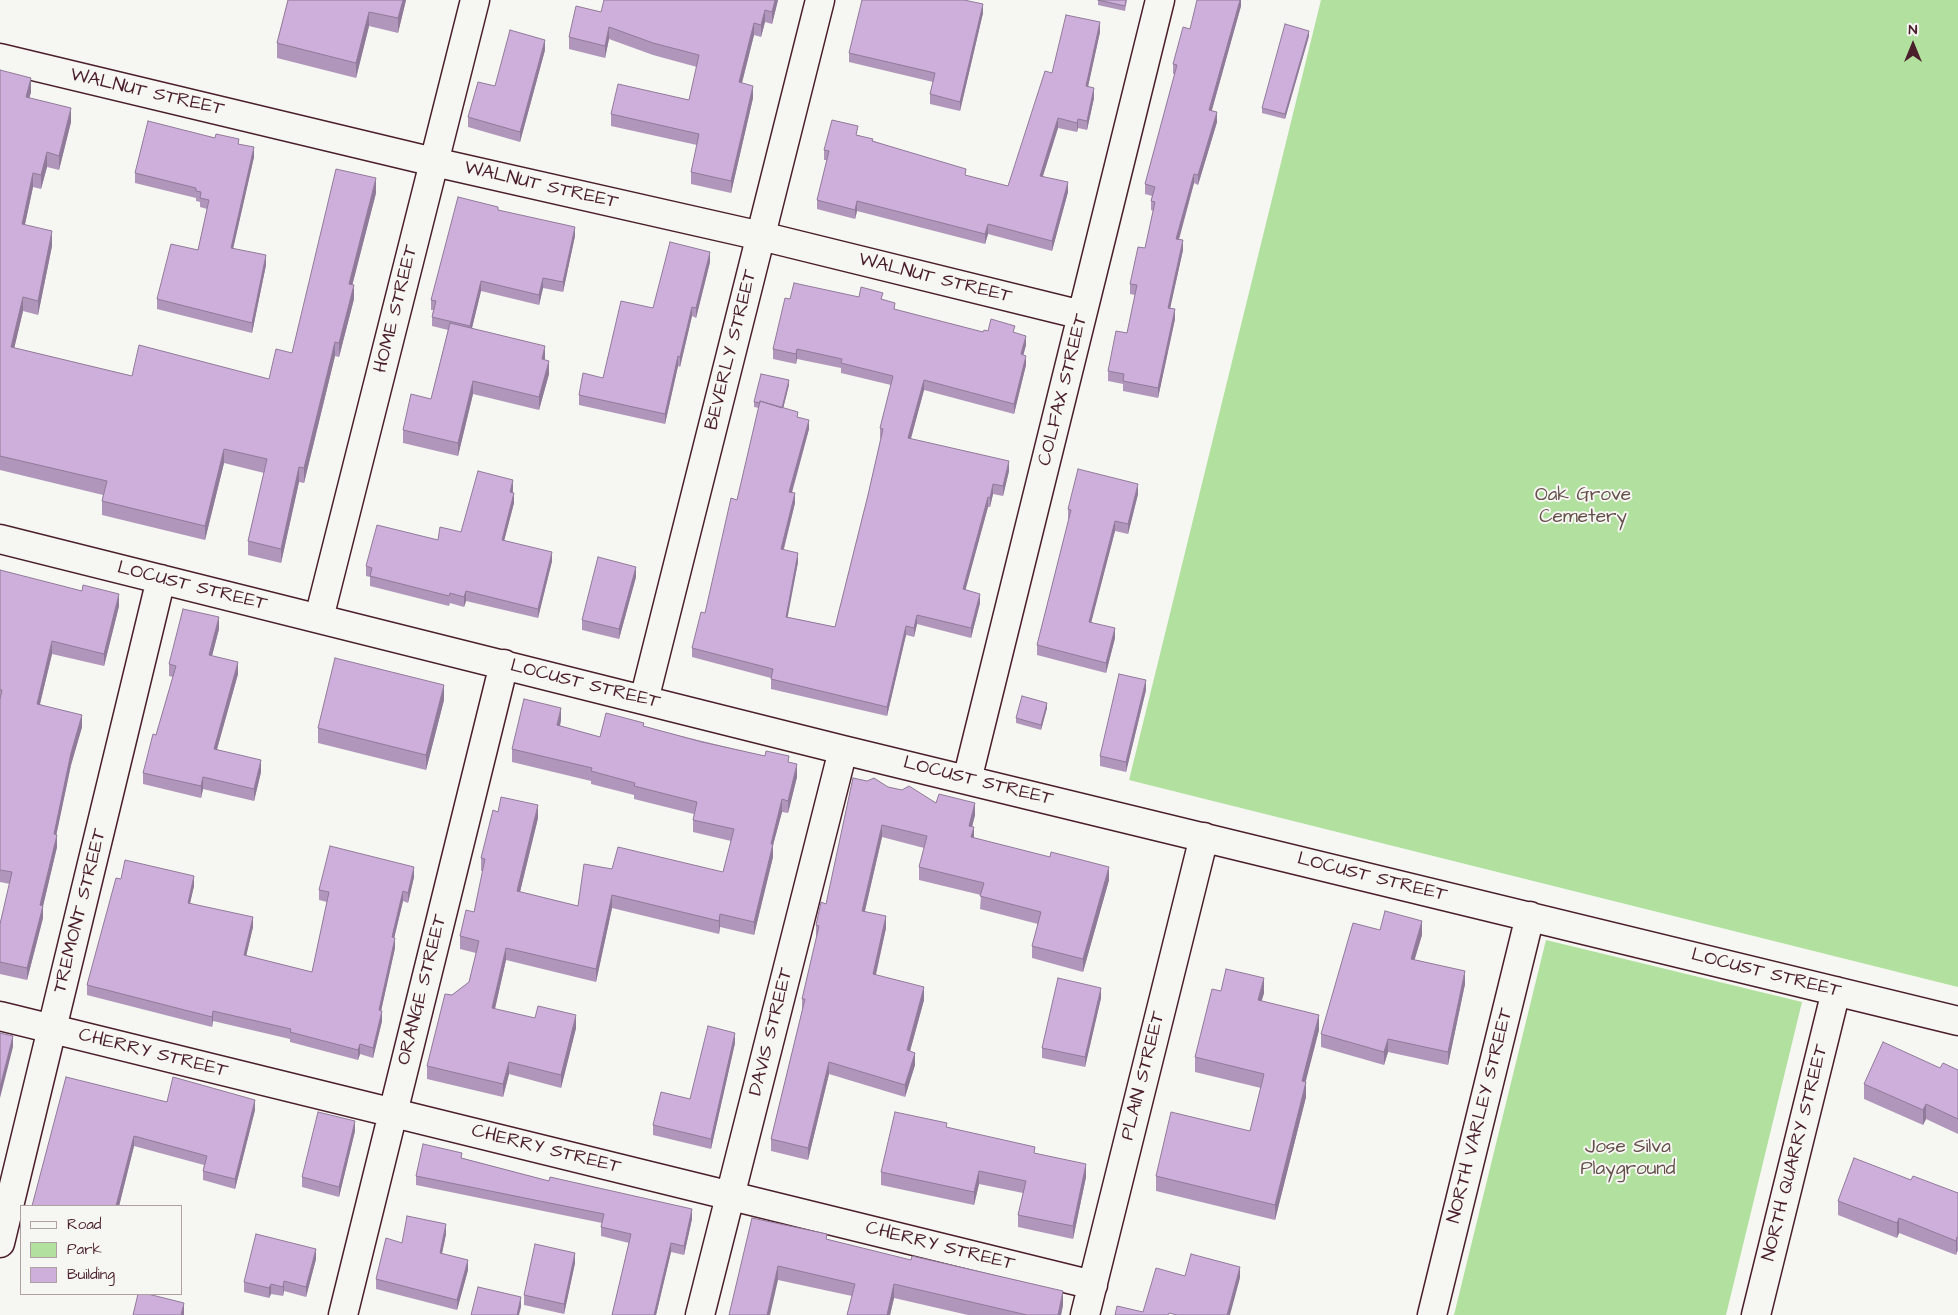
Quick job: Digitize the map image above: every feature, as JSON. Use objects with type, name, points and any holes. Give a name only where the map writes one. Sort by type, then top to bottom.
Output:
[{"type":"street","name":"HOME STREET","points":[[319,618],[475,0]]},
{"type":"street","name":"BEVERLY STREET","points":[[644,700],[820,0]]},
{"type":"street","name":"COLFAX STREET","points":[[967,780],[1160,0]]},
{"type":"street","name":"WALNUT STREET","points":[[0,58],[434,162],[761,236],[1082,315]]},
{"type":"street","name":"LOCUST STREET","points":[[0,539],[844,750],[1958,1021]]},
{"type":"street","name":"TREMONT STREET","points":[[0,1243],[161,579]]},
{"type":"street","name":"ORANGE STREET","points":[[343,1315],[504,664]]},
{"type":"street","name":"DAVIS STREET","points":[[700,1315],[844,750]]},
{"type":"street","name":"PLAIN STREET","points":[[1085,1315],[1204,837]]},
{"type":"street","name":"NORTH VARLEY STREET","points":[[1432,1315],[1530,916]]},
{"type":"street","name":"NORTH QUARRY STREET","points":[[1756,1315],[1836,991]]},
{"type":"street","name":"CHERRY STREET","points":[[0,1016],[1092,1285]]},
{"type":"green space","name":"Oak Grove Cemetery","points":[[1321,0],[1958,0],[1958,987],[1129,780]]},
{"type":"green space","name":"Jose Silva Playground","points":[[1546,940],[1802,1002],[1726,1315],[1454,1315]]},
{"type":"building","points":[[288,0],[403,0],[398,18],[369,12],[356,63],[277,43]]},
{"type":"building","points":[[604,0],[775,0],[772,12],[765,10],[761,25],[754,23],[739,82],[753,86],[731,181],[691,172],[699,134],[611,114],[618,84],[689,100],[699,55],[653,43],[609,27],[605,46],[569,37],[576,6],[601,12]]},
{"type":"building","points":[[862,0],[964,0],[983,4],[960,102],[930,94],[935,73],[849,53]]},
{"type":"building","points":[[1098,0],[1126,0],[1125,6]]},
{"type":"building","points":[[1197,0],[1240,0],[1209,110],[1217,112],[1198,175],[1194,174],[1176,239],[1183,240],[1168,308],[1175,309],[1158,388],[1123,381],[1124,374],[1108,371],[1116,331],[1127,333],[1137,285],[1130,284],[1138,247],[1145,248],[1155,202],[1151,201],[1155,187],[1145,184],[1177,65],[1173,64],[1183,27],[1190,29]]},
{"type":"building","points":[[1066,15],[1100,22],[1086,86],[1094,88],[1087,121],[1078,119],[1077,123],[1058,118],[1040,176],[1068,182],[1052,241],[988,224],[985,234],[857,201],[855,210],[817,200],[829,151],[824,150],[832,120],[858,126],[856,135],[873,139],[872,141],[966,169],[965,175],[1008,186],[1045,71],[1052,73]]},
{"type":"building","points":[[1285,24],[1309,31],[1285,114],[1262,108]]},
{"type":"building","points":[[510,30],[545,40],[520,132],[468,117],[478,82],[495,86]]},
{"type":"building","points":[[0,70],[31,78],[26,97],[71,108],[59,156],[47,152],[41,175],[33,173],[22,224],[52,231],[38,301],[23,297],[11,347],[132,376],[139,345],[269,379],[276,349],[292,353],[336,169],[376,178],[349,284],[354,285],[339,343],[335,342],[304,468],[299,467],[281,549],[248,541],[267,459],[224,449],[205,526],[102,501],[107,481],[0,456]]},
{"type":"building","points":[[148,121],[215,138],[216,134],[239,139],[238,144],[254,147],[231,248],[266,255],[252,323],[157,299],[171,244],[198,250],[209,200],[200,198],[201,192],[196,191],[196,188],[135,173]]},
{"type":"building","points":[[458,197],[498,207],[498,210],[575,227],[563,282],[543,278],[539,295],[481,281],[470,326],[432,317],[436,301],[431,300]]},
{"type":"building","points":[[670,242],[710,252],[696,308],[692,307],[680,357],[678,356],[665,414],[579,395],[583,373],[603,378],[621,301],[653,308]]},
{"type":"building","points":[[794,283],[859,297],[861,287],[883,293],[881,299],[895,303],[894,309],[983,332],[984,330],[988,331],[991,319],[1015,326],[1013,332],[1026,336],[1021,354],[1026,356],[1014,404],[924,380],[908,438],[1009,461],[1003,486],[993,484],[990,498],[988,497],[963,589],[980,594],[971,628],[917,615],[914,628],[906,626],[887,707],[771,679],[773,669],[692,648],[701,612],[705,613],[731,498],[737,500],[760,401],[798,412],[797,417],[809,420],[789,492],[795,493],[781,549],[798,553],[786,617],[835,627],[868,495],[883,429],[880,428],[893,376],[841,363],[842,359],[797,349],[796,354],[773,349],[785,298],[790,299]]},
{"type":"building","points":[[450,323],[545,346],[542,359],[549,361],[539,397],[473,381],[458,443],[403,430],[411,394],[431,399]]},
{"type":"building","points":[[761,374],[789,380],[782,408],[760,401],[760,403],[754,402]]},
{"type":"building","points":[[1078,469],[1138,484],[1128,524],[1115,521],[1089,622],[1115,628],[1106,663],[1037,645],[1071,510],[1068,509]]},
{"type":"building","points":[[478,471],[513,480],[510,492],[514,493],[502,540],[552,552],[538,609],[466,591],[464,597],[450,593],[449,596],[370,576],[372,568],[366,566],[377,525],[438,540],[440,527],[461,532]]},
{"type":"building","points":[[598,557],[636,567],[619,629],[582,620]]},
{"type":"building","points":[[0,570],[82,591],[83,585],[119,594],[104,654],[52,641],[37,704],[82,715],[71,753],[54,834],[57,835],[40,905],[43,906],[27,968],[0,962],[0,924],[12,872],[0,870],[0,699],[2,690],[0,690]]},
{"type":"building","points":[[183,609],[219,617],[209,655],[238,662],[214,749],[261,760],[254,789],[203,777],[201,786],[143,773],[153,734],[156,735],[176,666],[169,664]]},
{"type":"building","points":[[335,658],[444,685],[426,755],[318,728]]},
{"type":"building","points":[[1119,674],[1146,680],[1126,762],[1100,756]]},
{"type":"building","points":[[1022,696],[1047,703],[1041,725],[1016,718]]},
{"type":"building","points":[[524,699],[561,708],[557,725],[600,737],[606,713],[644,723],[643,726],[702,742],[765,756],[766,751],[789,756],[788,762],[797,764],[788,801],[782,799],[754,922],[720,914],[719,921],[612,895],[596,969],[506,948],[492,1008],[535,1018],[538,1006],[576,1015],[561,1075],[509,1062],[503,1084],[427,1066],[445,994],[452,995],[469,982],[479,941],[460,936],[466,910],[474,912],[485,859],[481,858],[493,810],[498,812],[501,797],[538,805],[517,891],[578,906],[584,864],[612,869],[618,847],[723,872],[734,829],[693,820],[697,802],[634,786],[635,783],[591,771],[592,768],[512,749]]},
{"type":"building","points":[[853,778],[867,781],[874,778],[888,787],[902,790],[909,786],[936,803],[939,794],[975,803],[969,826],[974,827],[971,837],[1050,857],[1051,852],[1109,867],[1083,959],[1032,946],[1041,912],[980,896],[984,883],[919,867],[927,836],[882,825],[862,911],[886,916],[873,974],[924,987],[907,1050],[915,1053],[905,1085],[829,1062],[808,1148],[771,1139],[805,999],[802,999],[819,926],[816,925],[821,902],[826,904]]},
{"type":"building","points":[[330,846],[414,867],[408,893],[403,891],[392,937],[395,938],[379,1010],[382,1011],[373,1048],[360,1044],[358,1050],[290,1032],[291,1029],[213,1011],[212,1017],[87,985],[116,878],[121,879],[125,860],[194,876],[188,903],[253,917],[244,955],[312,972],[329,892],[319,890]]},
{"type":"building","points":[[1385,911],[1422,921],[1411,959],[1465,971],[1448,1052],[1388,1039],[1384,1052],[1321,1034],[1353,923],[1380,930]]},
{"type":"building","points":[[1226,969],[1264,978],[1258,1000],[1319,1015],[1302,1081],[1306,1082],[1275,1205],[1156,1176],[1171,1112],[1250,1131],[1264,1074],[1195,1057],[1212,989],[1221,991]]},
{"type":"building","points":[[1058,978],[1101,988],[1085,1057],[1042,1048]]},
{"type":"building","points":[[708,1026],[735,1033],[711,1139],[653,1125],[661,1092],[690,1099]]},
{"type":"building","points":[[0,1033],[13,1036],[0,1087]]},
{"type":"building","points":[[1883,1042],[1940,1068],[1943,1063],[1958,1070],[1958,1119],[1926,1104],[1923,1110],[1864,1084]]},
{"type":"building","points":[[66,1077],[167,1102],[173,1077],[255,1100],[235,1179],[203,1171],[207,1156],[134,1136],[116,1205],[32,1205]]},
{"type":"building","points":[[318,1112],[355,1121],[339,1187],[302,1177]]},
{"type":"building","points":[[895,1112],[947,1123],[946,1127],[1035,1147],[1034,1153],[1086,1164],[1073,1226],[1018,1215],[1026,1181],[979,1171],[974,1192],[881,1172]]},
{"type":"building","points":[[423,1144],[462,1153],[461,1158],[549,1181],[550,1177],[692,1209],[684,1246],[671,1243],[654,1315],[612,1315],[631,1234],[601,1227],[604,1214],[416,1176]]},
{"type":"building","points":[[1854,1158],[1911,1180],[1913,1176],[1958,1193],[1958,1237],[1956,1241],[1899,1218],[1897,1223],[1838,1201]]},
{"type":"building","points":[[407,1216],[446,1224],[440,1253],[468,1260],[457,1300],[376,1279],[386,1238],[402,1243]]},
{"type":"building","points":[[752,1218],[827,1234],[826,1239],[911,1260],[912,1256],[1063,1291],[1058,1315],[1027,1315],[894,1284],[887,1315],[847,1315],[855,1284],[778,1266],[767,1315],[729,1315]]},
{"type":"building","points":[[256,1234],[316,1249],[306,1287],[284,1281],[283,1287],[271,1284],[269,1288],[244,1282]]},
{"type":"building","points":[[535,1244],[575,1253],[564,1304],[524,1295]]},
{"type":"building","points":[[1191,1254],[1240,1267],[1227,1315],[1177,1315],[1169,1313],[1168,1315],[1115,1315],[1117,1306],[1143,1312],[1156,1268],[1185,1276]]},
{"type":"building","points":[[478,1287],[521,1297],[517,1315],[471,1315]]},
{"type":"building","points":[[138,1295],[152,1295],[184,1303],[181,1315],[133,1315]]}]
